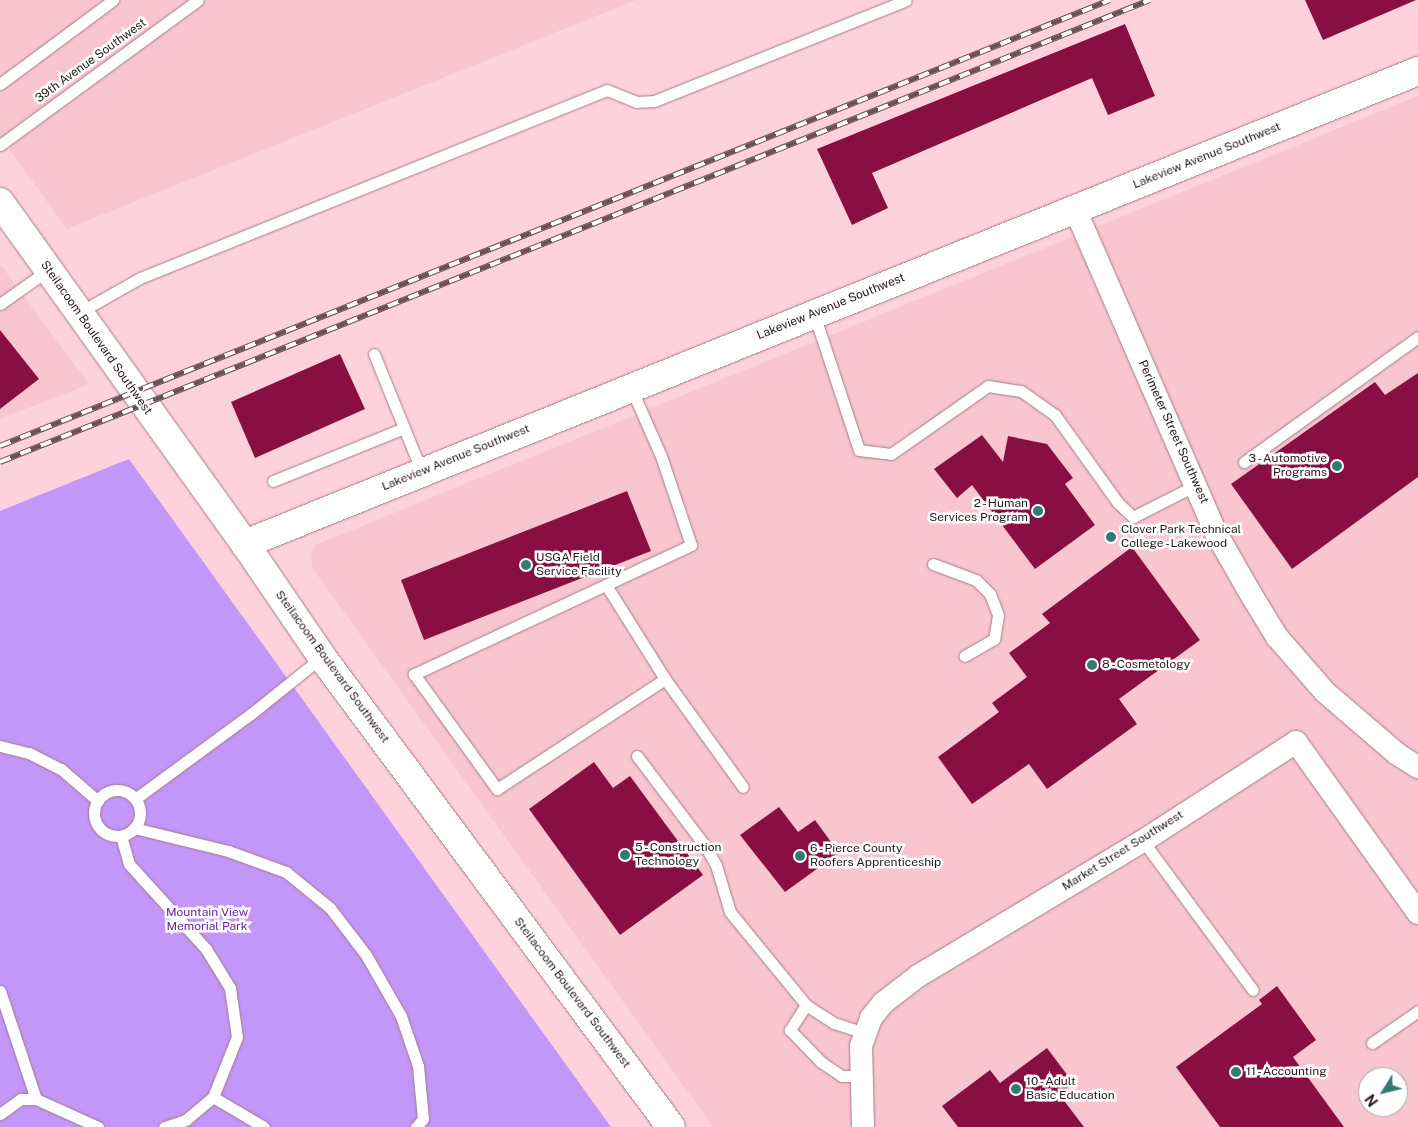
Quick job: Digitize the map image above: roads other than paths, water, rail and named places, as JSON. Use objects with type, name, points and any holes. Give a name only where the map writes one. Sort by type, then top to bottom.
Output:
[{"type":"street","name":"Lakeview Avenue Southwest","points":[[245,544],[1418,71]]},
{"type":"street","name":"Steilacoom Boulevard Southwest","points":[[0,202],[245,544],[322,657],[671,1127]]},
{"type":"street","name":"Perimeter Street Southwest","points":[[1075,209],[1218,535],[1277,637],[1325,692],[1397,754],[1418,767]]},
{"type":"street","name":"Market Street Southwest","points":[[863,1127],[860,1076],[864,1033],[883,1003],[905,985],[1143,840],[1296,742],[1418,913]]},
{"type":"lane","name":"39th Avenue Southwest","points":[[0,145],[198,0]]},
{"type":"lane","points":[[79,313],[140,278],[607,90],[636,102],[654,101],[906,0]]},
{"type":"lane","points":[[0,84],[112,1]]},
{"type":"lane","points":[[0,304],[48,270]]},
{"type":"lane","points":[[814,314],[859,450],[890,454],[988,386],[1020,390],[1055,415],[1118,503],[1133,518],[1196,485]]},
{"type":"lane","points":[[1244,462],[1418,337]]},
{"type":"lane","points":[[374,354],[422,472]]},
{"type":"lane","points":[[631,388],[661,456],[691,546],[414,674],[497,789],[664,679]]},
{"type":"lane","points":[[273,481],[404,428]]},
{"type":"lane","points":[[933,564],[976,580],[990,594],[998,615],[994,639],[964,656]]},
{"type":"lane","points":[[606,585],[664,679],[743,787]]},
{"type":"lane","points":[[135,799],[252,713],[322,657]]},
{"type":"lane","points":[[0,746],[29,754],[61,769],[98,801]]},
{"type":"lane","points":[[637,756],[705,846],[716,865],[730,912],[806,1005],[834,1023],[864,1033]]},
{"type":"lane","points":[[113,791],[121,791],[135,799],[140,814],[134,828],[121,836],[105,833],[98,827],[94,812],[98,801],[113,791]]},
{"type":"lane","points":[[134,828],[228,851],[286,872],[330,908],[366,955],[401,1016],[418,1066],[423,1119],[416,1127]]},
{"type":"lane","points":[[121,836],[129,864],[206,949],[230,988],[237,1037],[214,1097],[186,1120],[164,1127]]},
{"type":"lane","points":[[1143,840],[1253,990]]},
{"type":"lane","points":[[0,991],[36,1099]]},
{"type":"lane","points":[[806,1005],[790,1030],[821,1062],[842,1076],[860,1076]]},
{"type":"lane","points":[[1372,1043],[1418,1010]]},
{"type":"lane","points":[[214,1097],[264,1127]]},
{"type":"lane","points":[[0,1114],[21,1099],[36,1099],[98,1127]]},
{"type":"railway","points":[[0,446],[1110,0]]},
{"type":"railway","points":[[0,462],[1150,0]]},
{"type":"place","name":"3 - Automotive Programs","points":[[1337,466]]},
{"type":"place","name":"2 - Human Services Program","points":[[1038,511]]},
{"type":"place","name":"Clover Park Technical College - Lakewood","points":[[1111,537]]},
{"type":"place","name":"USGA Field Service Facility","points":[[526,565]]},
{"type":"place","name":"8 - Cosmetology","points":[[1092,665]]},
{"type":"place","name":"5 - Construction Technology","points":[[625,855]]},
{"type":"place","name":"6 - Pierce County Roofers Apprenticeship","points":[[800,856]]},
{"type":"place","name":"11 - Accounting","points":[[1236,1072]]},
{"type":"place","name":"10 - Adult Basic Education","points":[[1016,1089]]},
{"type":"park label","name":"Mountain View Memorial Park","points":[[207,920]]}]
